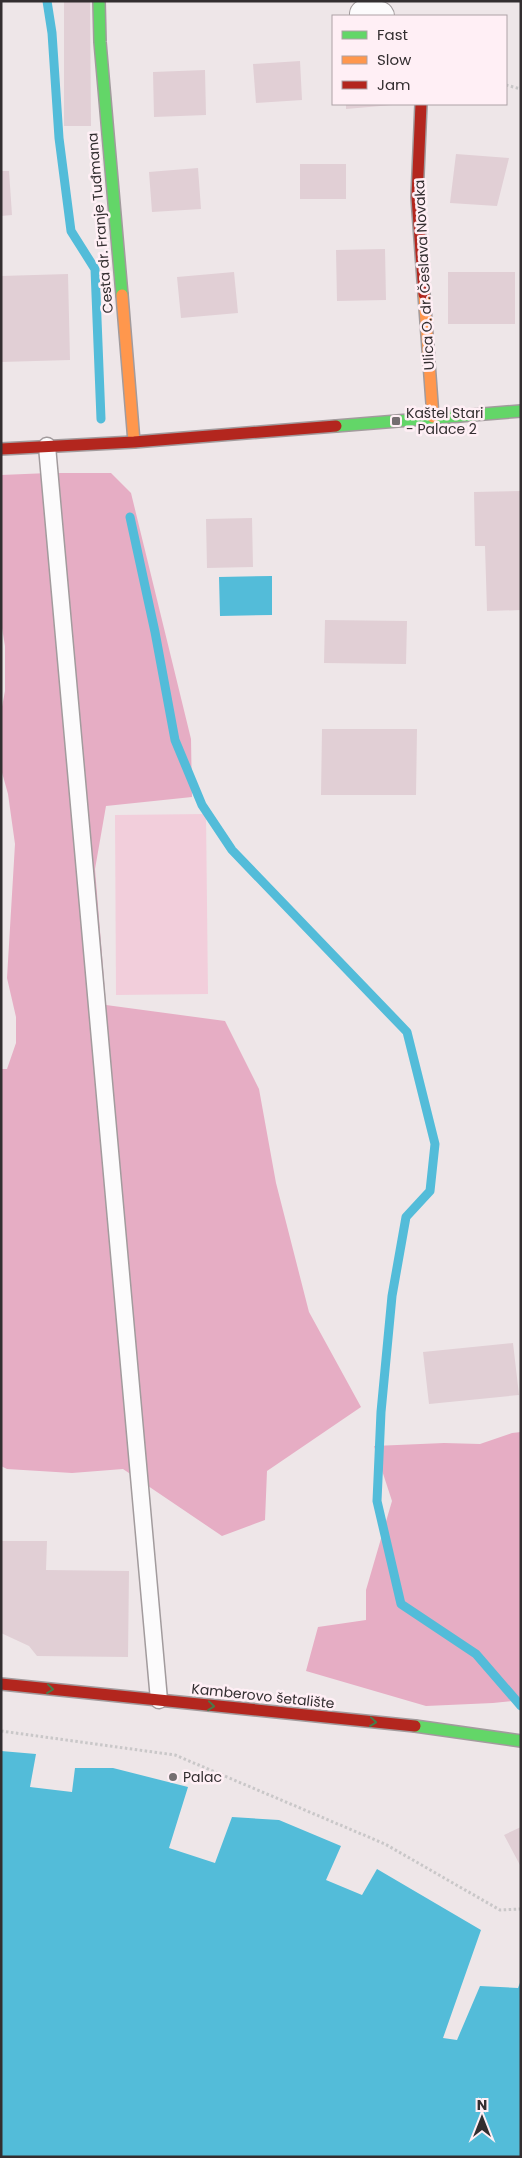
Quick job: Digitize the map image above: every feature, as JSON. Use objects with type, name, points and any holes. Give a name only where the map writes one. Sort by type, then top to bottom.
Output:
[{"type":"street","name":"Cesta dr. Franje Tuđmana","points":[[99,1],[100,42],[134,442]]},
{"type":"street","name":"Ulica O. dr. Česlava Novaka","points":[[421,105],[417,197],[433,417]]},
{"type":"street","points":[[1,449],[134,442],[521,410]]},
{"type":"street","name":"Kamberovo šetalište","points":[[1,1684],[404,1725],[521,1741]]},
{"type":"lane","points":[[47,446],[159,1700]]},
{"type":"path","points":[[507,85],[521,89]]},
{"type":"path","points":[[1,1731],[174,1755],[385,1844],[500,1910],[521,1909]]},
{"type":"shaded area","points":[[111,473],[131,493],[191,739],[192,797],[106,806],[95,869],[106,1005],[225,1021],[259,1089],[276,1183],[309,1312],[361,1407],[267,1471],[265,1520],[222,1536],[123,1469],[72,1473],[7,1469],[1,1466],[1,1069],[7,1069],[16,1043],[16,1017],[7,978],[15,844],[8,794],[1,769],[1,712],[5,691],[5,646],[1,622],[1,475]]},
{"type":"shaded area","points":[[206,814],[208,994],[116,995],[115,815]]},
{"type":"shaded area","points":[[521,1432],[521,1700],[426,1706],[306,1671],[318,1627],[366,1620],[366,1590],[392,1501],[374,1446],[444,1443],[480,1444],[512,1433]]},
{"type":"water","points":[[272,576],[272,615],[220,616],[219,577]]},
{"type":"water","points":[[1,1751],[36,1754],[30,1787],[72,1792],[75,1768],[113,1768],[188,1787],[169,1848],[215,1863],[232,1817],[279,1820],[341,1846],[326,1880],[362,1895],[377,1869],[481,1930],[443,2038],[457,2040],[480,1986],[518,1988],[521,1980],[521,2157],[1,2157]]},
{"type":"building","points":[[64,1],[90,1],[91,126],[64,126]]},
{"type":"building","points":[[300,61],[302,100],[256,103],[253,64]]},
{"type":"building","points":[[205,70],[206,115],[154,117],[153,72]]},
{"type":"building","points":[[346,105],[392,105],[346,109]]},
{"type":"building","points":[[456,154],[509,158],[497,206],[450,203]]},
{"type":"building","points":[[300,164],[346,164],[346,199],[300,199]]},
{"type":"building","points":[[198,168],[201,209],[152,212],[149,172]]},
{"type":"building","points":[[1,171],[9,171],[12,215],[1,216]]},
{"type":"building","points":[[385,249],[386,300],[337,301],[336,250]]},
{"type":"building","points":[[234,272],[238,313],[181,318],[177,277]]},
{"type":"building","points":[[448,272],[515,272],[515,324],[448,324]]},
{"type":"building","points":[[68,274],[70,360],[1,362],[1,276]]},
{"type":"building","points":[[521,491],[521,610],[487,611],[485,546],[475,546],[474,492]]},
{"type":"building","points":[[252,518],[253,567],[207,568],[206,519]]},
{"type":"building","points":[[325,620],[407,621],[406,664],[324,663]]},
{"type":"building","points":[[322,729],[417,729],[416,795],[321,795]]},
{"type":"building","points":[[513,1343],[519,1395],[429,1404],[423,1352]]},
{"type":"building","points":[[1,1541],[47,1541],[46,1570],[129,1571],[128,1657],[37,1656],[29,1646],[1,1633]]},
{"type":"building","points":[[521,1827],[521,1867],[504,1835]]},
{"type":"waterway","points":[[47,1],[52,33],[59,138],[71,231],[95,269],[101,419]]},
{"type":"waterway","points":[[130,517],[155,632],[175,740],[202,805],[232,850],[407,1032],[435,1144],[430,1191],[406,1217],[392,1296],[381,1412],[377,1501],[401,1604],[476,1654],[521,1706]]},
{"type":"traffic: fast","points":[[99,1],[100,42],[122,295]]},
{"type":"traffic: fast","points":[[336,426],[521,411]]},
{"type":"traffic: fast","points":[[415,1726],[521,1741]]},
{"type":"traffic: slow","points":[[424,294],[433,417]]},
{"type":"traffic: slow","points":[[122,295],[134,442]]},
{"type":"traffic: jam","points":[[421,105],[417,197],[424,294]]},
{"type":"traffic: jam","points":[[1,449],[134,442],[336,426]]},
{"type":"traffic: jam","points":[[1,1684],[415,1726]]},
{"type":"place","name":"Kaštel Stari - Palace 2","points":[[396,421]]},
{"type":"place","name":"Palac","points":[[173,1777]]}]
